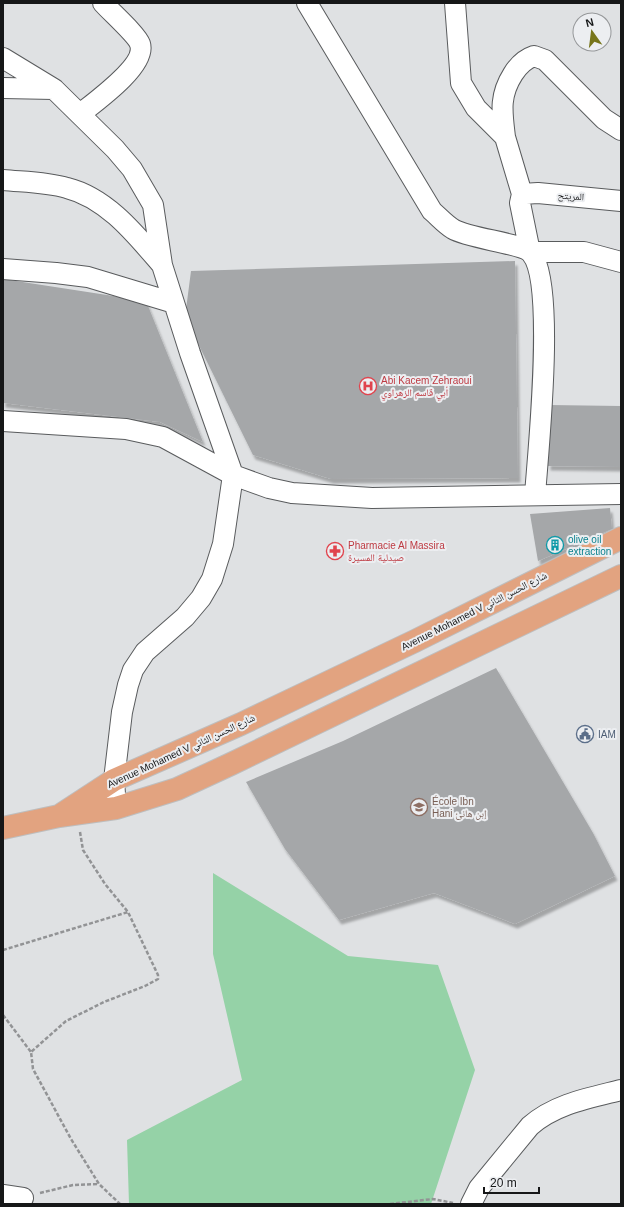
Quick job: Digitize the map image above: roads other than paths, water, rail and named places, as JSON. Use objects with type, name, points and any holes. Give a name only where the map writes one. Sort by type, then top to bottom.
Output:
[{"type":"main road","name":"Avenue Mohamed V شارع الحسن الثاني","points":[[68,815],[114,780],[241,724],[415,641],[621,538]]},
{"type":"main road","points":[[3,828],[68,815],[116,808],[177,788],[231,764],[621,576]]},
{"type":"street","points":[[80,114],[126,74],[136,62],[140,53],[140,45],[136,38],[103,3]]},
{"type":"street","points":[[307,3],[432,210],[442,221],[453,229],[530,252],[584,252],[621,262]]},
{"type":"street","points":[[455,3],[461,83],[476,108],[505,137]]},
{"type":"street","points":[[535,495],[543,382],[544,305],[536,262],[530,252],[520,203],[522,194],[505,137],[502,105],[504,93],[522,62],[534,56],[545,60],[604,119],[621,130]]},
{"type":"street","points":[[3,58],[54,89],[115,150],[132,169],[143,185],[153,205],[162,265],[233,475],[222,544],[212,579],[201,598],[185,617],[145,652],[133,670],[122,712],[114,780],[116,808]]},
{"type":"street","points":[[3,88],[54,89]]},
{"type":"street","points":[[3,180],[55,185],[77,191],[100,202],[142,242],[162,265]]},
{"type":"street","name":"المريتح","points":[[522,194],[538,193],[621,201]]},
{"type":"street","points":[[3,269],[88,277],[174,303]]},
{"type":"street","points":[[3,421],[126,429],[164,437],[233,475],[269,488],[292,493],[372,498],[621,494]]},
{"type":"street","points":[[471,1204],[479,1188],[530,1126],[540,1118],[568,1104],[621,1090]]},
{"type":"street","points":[[3,1195],[23,1198]]},
{"type":"place","name":"Abi Kacem Zehraoui أبي قاسم الزهراوي","points":[[368,386]]},
{"type":"place","name":"olive oil extraction","points":[[555,545]]},
{"type":"place","name":"Pharmacie Al Massira صيدلية المسيرة","points":[[335,551]]},
{"type":"place","name":"IAM","points":[[585,734]]},
{"type":"place","name":"École Ibn Hani إبن هانئ","points":[[419,807]]}]
